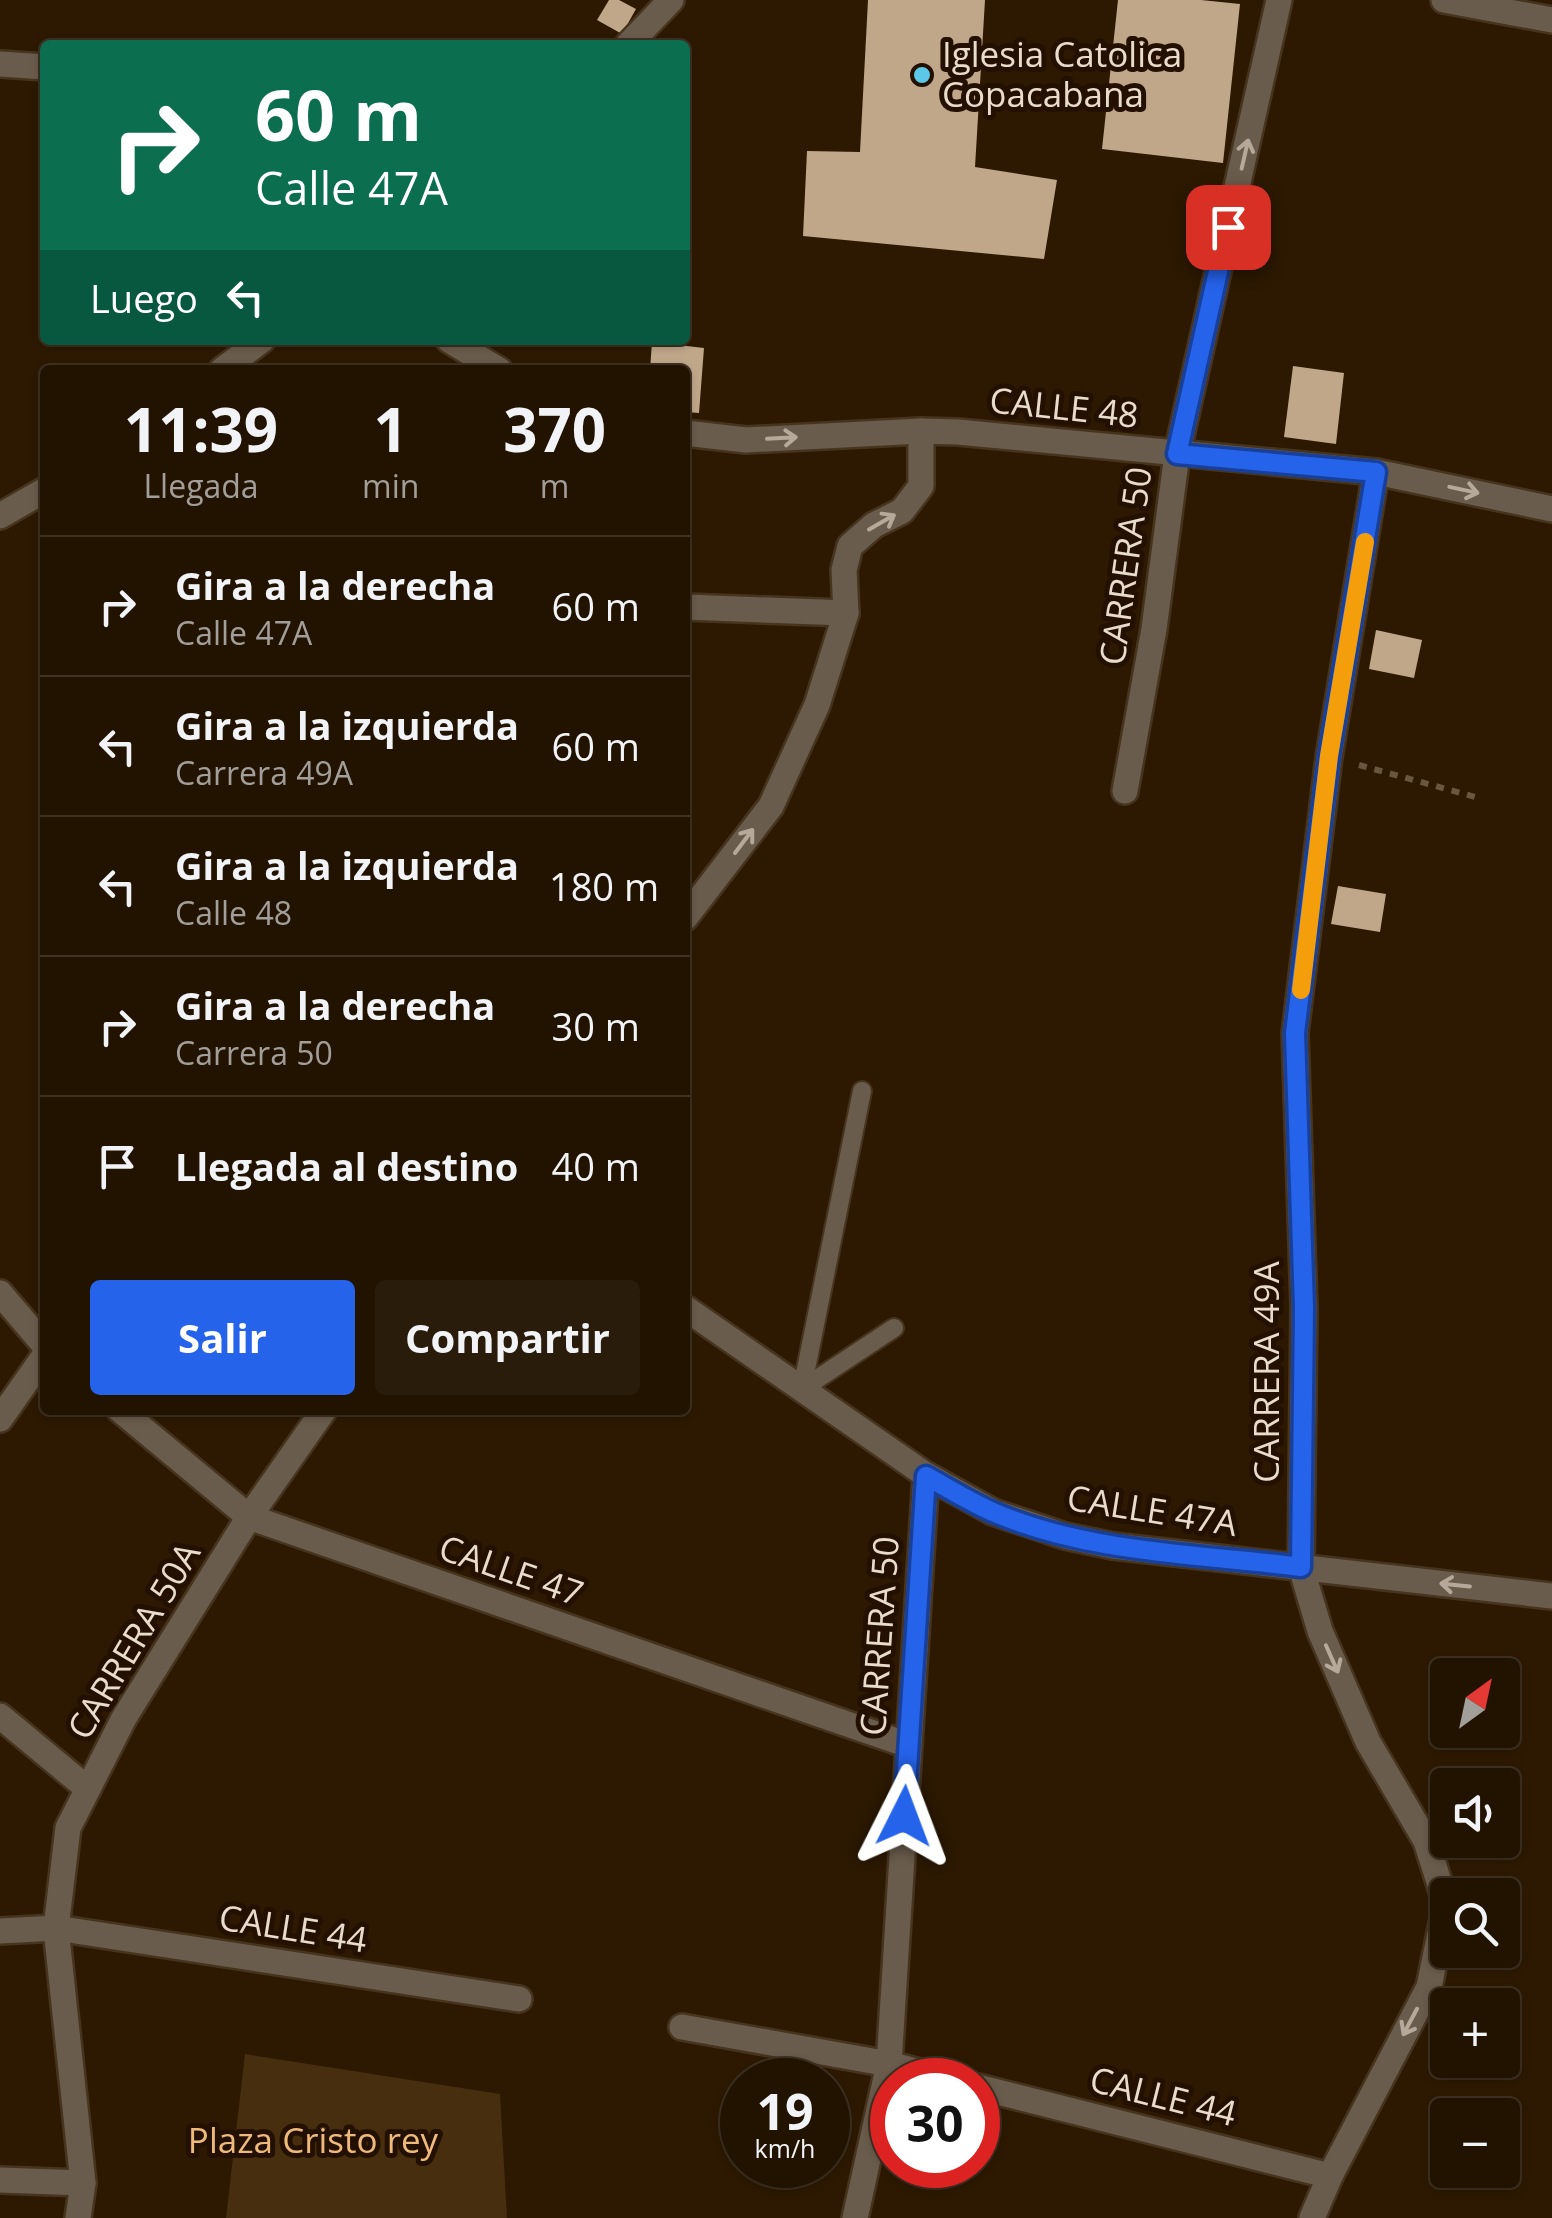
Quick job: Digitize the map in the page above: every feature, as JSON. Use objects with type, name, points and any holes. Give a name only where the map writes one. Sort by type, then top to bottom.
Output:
[{"type":"street","points":[[633,40],[671,0]]},
{"type":"street","name":"CARRERA 50","points":[[1124,791],[1154,629],[1177,454],[1279,0]]},
{"type":"street","points":[[1444,0],[1552,20]]},
{"type":"street","points":[[0,64],[40,68]]},
{"type":"street","points":[[229,365],[255,345]]},
{"type":"street","points":[[458,345],[491,365]]},
{"type":"street","points":[[690,911],[771,806],[816,705],[846,613],[844,570],[850,546],[874,524],[902,511],[920,486],[922,430]]},
{"type":"street","name":"CALLE 48","points":[[690,434],[746,440],[922,430],[1376,472],[1552,509]]},
{"type":"street","name":"CARRERA 49A","points":[[1312,2218],[1429,1987],[1446,1904],[1426,1841],[1368,1742],[1320,1631],[1301,1567],[1304,1308],[1295,1033],[1329,756],[1376,472]]},
{"type":"street","points":[[0,516],[40,493]]},
{"type":"street","points":[[690,607],[846,613]]},
{"type":"street","points":[[0,1293],[40,1340]]},
{"type":"street","name":"CALLE 47A","points":[[690,1311],[926,1476],[993,1512],[1065,1536],[1112,1546],[1552,1596]]},
{"type":"street","points":[[0,1419],[40,1362]]},
{"type":"street","name":"CALLE 47","points":[[126,1415],[249,1517],[908,1745]]},
{"type":"street","name":"CARRERA 50A","points":[[78,2218],[83,2183],[56,1928],[68,1828],[124,1718],[249,1517],[320,1415]]},
{"type":"street","name":"CARRERA 50","points":[[889,2058],[926,1476]]},
{"type":"street","points":[[0,1716],[88,1789]]},
{"type":"street","name":"CALLE 44","points":[[0,1930],[56,1928],[519,1999]]},
{"type":"street","points":[[682,2027],[870,2061]]},
{"type":"street","name":"CALLE 44","points":[[1000,2092],[1330,2176]]},
{"type":"street","name":"CARRERA 50","points":[[855,2218],[870,2150]]},
{"type":"street","points":[[0,2180],[83,2183]]},
{"type":"lane","points":[[802,1389],[862,1091]]},
{"type":"lane","points":[[802,1389],[894,1328]]},
{"type":"path","points":[[1329,756],[1479,798]]},
{"type":"green space","name":"Plaza Cristo rey","points":[[245,2054],[500,2094],[507,2218],[226,2218]]},
{"type":"building","points":[[609,0],[619,0],[636,9],[622,34],[597,20]]},
{"type":"building","name":"Iglesia Catolica Copacabana","points":[[868,0],[985,0],[975,167],[1057,180],[1044,259],[803,236],[807,151],[860,152]]},
{"type":"building","points":[[1118,0],[1240,4],[1223,163],[1102,149]]},
{"type":"building","points":[[652,345],[704,348],[699,413],[690,412],[690,365],[650,365]]},
{"type":"building","points":[[1293,366],[1344,373],[1336,444],[1284,437]]},
{"type":"building","points":[[1376,630],[1422,640],[1414,678],[1369,669]]},
{"type":"building","points":[[1338,886],[1386,894],[1380,932],[1331,924]]},
{"type":"slow traffic","points":[[1301,990],[1329,756],[1365,542]]},
{"type":"place","name":"Iglesia Catolica Copacabana","points":[[922,75]]},
{"type":"route","points":[[904,1816],[926,1476],[993,1512],[1065,1536],[1112,1546],[1301,1567],[1304,1308],[1295,1033],[1329,756],[1376,472],[1177,454],[1228,227]]}]
